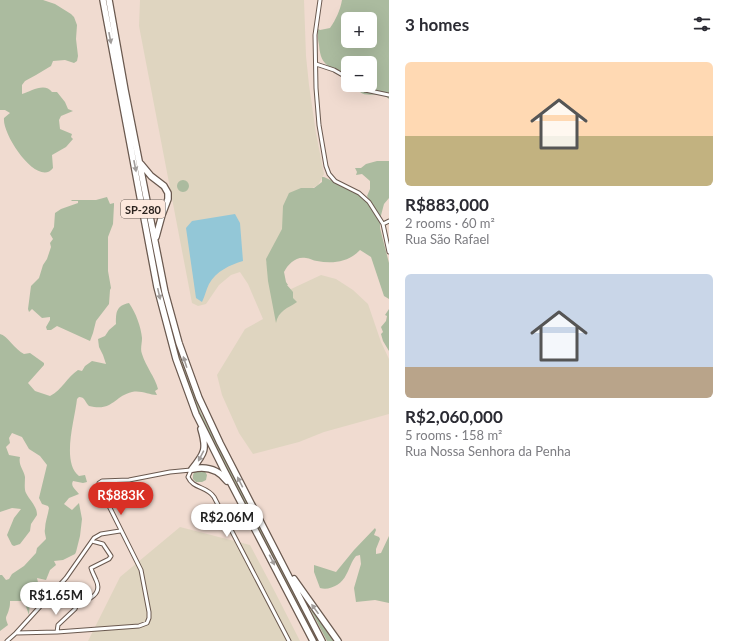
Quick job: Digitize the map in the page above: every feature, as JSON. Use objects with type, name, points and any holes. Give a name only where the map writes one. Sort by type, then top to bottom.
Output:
[{"type":"highway","name":"SP-280","points":[[103,0],[157,287],[176,358],[196,414],[313,641]]},
{"type":"highway","name":"SP-280","points":[[110,0],[155,240],[170,312],[179,343],[190,376],[220,443],[322,641]]},
{"type":"highway","points":[[140,162],[151,176],[164,186],[168,193],[168,199],[155,240]]},
{"type":"highway","points":[[192,469],[202,457],[204,450],[204,441],[196,414]]},
{"type":"highway","points":[[192,469],[206,467],[215,470],[224,477],[238,495]]},
{"type":"highway","points":[[276,552],[302,592],[338,641]]},
{"type":"street","points":[[320,0],[315,35],[316,88],[319,125],[326,166],[329,174],[336,181],[365,197],[382,224],[389,252]]},
{"type":"street","points":[[316,64],[341,74]]},
{"type":"street","points":[[377,92],[389,94]]},
{"type":"street","points":[[382,224],[389,221]]},
{"type":"street","points":[[16,633],[57,632],[139,626],[148,621],[143,575],[100,488],[100,482],[129,480],[192,469]]},
{"type":"street","points":[[192,469],[188,477],[192,483],[207,489],[214,497],[289,641]]},
{"type":"street","points":[[7,641],[60,585],[92,541],[99,535],[120,531]]},
{"type":"street","points":[[57,632],[58,625],[75,610],[78,604],[91,599],[96,595],[98,584],[91,568],[111,557],[104,544],[92,541]]},
{"type":"street","points":[[60,585],[76,599],[78,604]]},
{"type":"shaded area","points":[[140,0],[304,0],[306,56],[309,85],[324,174],[318,185],[305,192],[289,216],[266,262],[289,290],[321,275],[336,279],[353,290],[368,304],[381,342],[389,359],[389,414],[324,432],[299,442],[253,454],[239,433],[222,395],[217,375],[245,329],[263,319],[248,284],[240,272],[231,275],[219,285],[206,304],[198,306],[192,303],[139,26]]},
{"type":"shaded area","points":[[180,527],[250,545],[300,641],[88,641],[120,577]]},
{"type":"green space","points":[[0,0],[43,0],[55,4],[71,14],[77,25],[77,61],[74,63],[65,60],[53,61],[51,66],[25,81],[22,85],[22,94],[42,87],[49,89],[52,92],[57,92],[65,102],[68,109],[73,111],[61,116],[59,120],[60,129],[72,134],[71,137],[73,139],[66,147],[52,155],[53,168],[47,172],[39,171],[22,157],[15,147],[5,126],[4,118],[10,113],[5,110],[0,110]]},
{"type":"green space","points":[[104,0],[106,0],[161,287],[170,325],[181,360],[201,413],[320,641],[316,641],[208,434],[185,378],[164,306]]},
{"type":"green space","points":[[342,0],[389,0],[389,99],[381,93],[367,95],[361,92],[377,92],[377,56],[341,56],[341,71],[328,66],[322,59],[318,39],[318,29],[330,28],[338,15]]},
{"type":"green space","points":[[377,161],[389,161],[389,198],[384,204],[380,219],[380,228],[389,263],[389,299],[384,296],[371,257],[360,250],[346,260],[335,262],[323,262],[307,258],[299,258],[290,264],[284,272],[287,285],[293,292],[293,298],[297,302],[281,313],[276,323],[268,281],[266,259],[282,229],[283,206],[289,193],[301,188],[314,188],[322,182],[322,177],[324,177],[360,195],[374,207],[367,196],[370,189],[370,181],[362,174],[356,175],[357,172],[355,168],[361,168],[366,164]]},
{"type":"green space","points":[[181,180],[185,180],[189,186],[185,192],[181,192],[177,188],[177,184]]},
{"type":"green space","points":[[107,197],[110,204],[114,203],[113,224],[108,237],[108,271],[111,288],[109,304],[96,321],[90,341],[57,326],[51,330],[47,330],[46,327],[50,317],[42,318],[32,309],[29,312],[28,309],[31,286],[39,278],[51,247],[50,243],[53,239],[50,234],[54,227],[55,213],[61,209],[78,203],[78,201],[71,201],[72,200],[96,200]]},
{"type":"green space","points":[[129,303],[134,311],[139,325],[142,338],[141,352],[157,385],[158,389],[155,391],[157,395],[132,392],[103,407],[89,406],[83,398],[79,397],[77,399],[70,440],[71,461],[79,476],[85,475],[87,482],[83,483],[73,481],[73,486],[79,494],[69,498],[64,504],[72,510],[79,503],[82,519],[76,552],[63,560],[54,561],[56,565],[50,570],[46,580],[37,578],[39,587],[30,600],[29,615],[24,601],[10,601],[10,607],[6,618],[8,625],[0,631],[0,575],[2,575],[6,580],[9,579],[12,574],[24,566],[36,553],[37,548],[46,539],[45,524],[49,508],[48,506],[42,504],[39,498],[47,465],[40,456],[29,449],[22,437],[12,433],[9,438],[10,443],[6,447],[9,455],[20,457],[20,463],[25,477],[25,491],[35,506],[37,515],[31,524],[30,531],[20,544],[14,546],[12,545],[7,535],[14,518],[21,509],[12,508],[0,512],[0,334],[24,354],[30,353],[44,363],[44,365],[28,383],[35,391],[50,396],[58,390],[74,373],[78,370],[82,371],[85,366],[92,361],[106,364],[99,347],[98,339],[105,336],[116,324],[119,308]]},
{"type":"green space","points":[[389,309],[389,351],[383,341],[381,334],[383,332],[381,327],[386,321],[387,316],[385,315]]},
{"type":"green space","points":[[203,468],[207,475],[206,480],[196,482],[193,479],[193,474],[197,470]]},
{"type":"green space","points":[[375,528],[376,530],[374,535],[380,539],[376,549],[376,554],[381,553],[389,536],[389,603],[375,600],[356,602],[354,588],[361,564],[360,555],[354,558],[344,578],[339,584],[332,588],[320,588],[314,572],[314,565],[336,572]]},
{"type":"green space","points":[[304,597],[335,641],[327,641]]},
{"type":"water","points":[[235,214],[240,223],[243,261],[228,267],[215,275],[209,284],[202,302],[196,298],[186,228],[192,221]]}]
